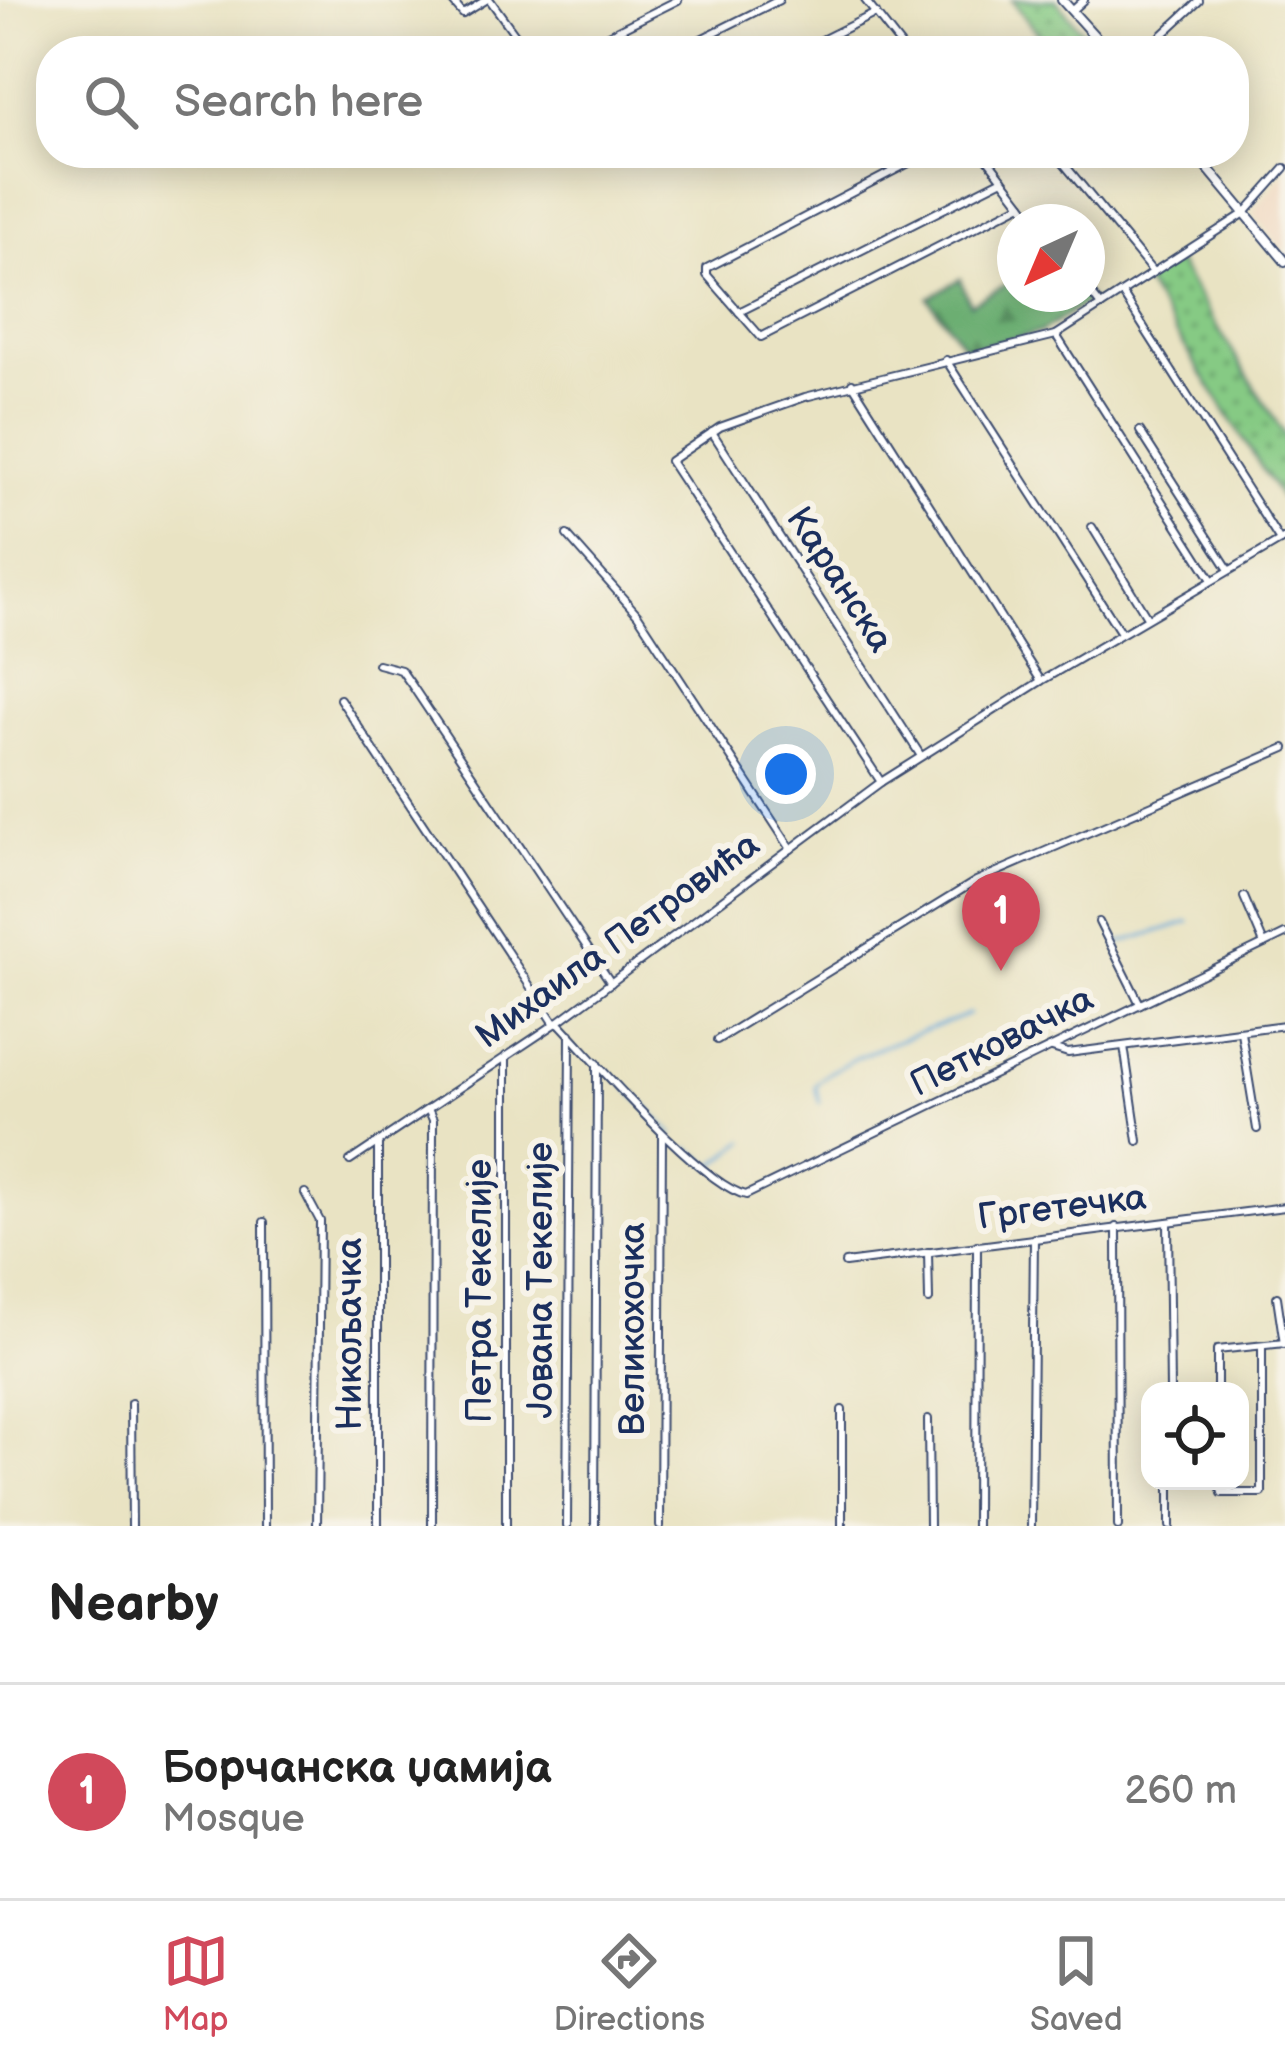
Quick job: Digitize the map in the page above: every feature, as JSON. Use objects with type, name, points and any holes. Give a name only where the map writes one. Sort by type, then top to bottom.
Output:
[{"type":"street","points":[[451,0],[466,14],[488,0],[515,36]]},
{"type":"street","points":[[606,36],[677,0]]},
{"type":"street","points":[[707,36],[779,0]]},
{"type":"street","points":[[866,0],[893,36]]},
{"type":"street","points":[[1062,0],[1094,36]]},
{"type":"street","points":[[1072,11],[1084,0]]},
{"type":"street","points":[[1161,36],[1199,1]]},
{"type":"street","points":[[830,36],[876,13]]},
{"type":"street","points":[[899,168],[707,268],[707,275],[760,337],[997,217]]},
{"type":"street","points":[[995,168],[1022,204]]},
{"type":"street","points":[[1067,168],[1153,272]]},
{"type":"street","points":[[1208,168],[1285,261]]},
{"type":"street","points":[[1105,304],[1245,212],[1285,168]]},
{"type":"street","points":[[739,312],[1003,179]]},
{"type":"street","points":[[1122,293],[1282,540]]},
{"type":"street","points":[[881,782],[670,461],[728,424],[852,383],[1056,335],[1092,312]]},
{"type":"street","points":[[1056,335],[1211,580]]},
{"type":"street","points":[[946,360],[1121,634]]},
{"type":"street","points":[[852,383],[1041,681]]},
{"type":"street","points":[[1140,431],[1229,569]]},
{"type":"street","name":"Каранска","points":[[712,433],[921,756]]},
{"type":"street","points":[[1092,527],[1147,617]]},
{"type":"street","points":[[567,535],[638,615],[791,849]]},
{"type":"street","name":"Михаила Петровића","points":[[350,1161],[557,1023],[881,782],[1147,617],[1282,540]]},
{"type":"street","points":[[378,664],[401,670],[611,983]]},
{"type":"street","points":[[340,700],[557,1023],[662,1132]]},
{"type":"street","points":[[717,1040],[976,881],[1285,748]]},
{"type":"street","points":[[1244,897],[1264,944]]},
{"type":"street","points":[[1100,922],[1140,1004]]},
{"type":"street","name":"Петковачка","points":[[662,1132],[723,1185],[743,1196],[1285,934]]},
{"type":"street","points":[[1052,1048],[1068,1053],[1285,1025]]},
{"type":"street","points":[[1241,1031],[1257,1129]]},
{"type":"street","name":"Јована Текелије","points":[[567,1526],[570,1034]]},
{"type":"street","points":[[1124,1046],[1138,1141]]},
{"type":"street","name":"Петра Текелије","points":[[506,1056],[506,1526]]},
{"type":"street","name":"Јована Текелије","points":[[595,1526],[597,1063]]},
{"type":"street","points":[[428,1109],[433,1120],[432,1526]]},
{"type":"street","name":"Великохочка","points":[[660,1526],[662,1132]]},
{"type":"street","name":"Никољачка","points":[[377,1526],[378,1142]]},
{"type":"street","points":[[305,1193],[317,1213],[319,1232],[316,1526]]},
{"type":"street","name":"Гргетечка","points":[[845,1263],[1285,1208]]},
{"type":"street","points":[[264,1222],[265,1526]]},
{"type":"street","points":[[1168,1222],[1169,1382]]},
{"type":"street","points":[[1117,1227],[1118,1526]]},
{"type":"street","points":[[1030,1526],[1034,1238]]},
{"type":"street","points":[[976,1526],[977,1245]]},
{"type":"street","points":[[928,1252],[929,1300]]},
{"type":"street","points":[[1217,1382],[1217,1350],[1284,1344],[1277,1297]]},
{"type":"street","points":[[1221,1490],[1259,1494],[1263,1490],[1262,1346]]},
{"type":"street","points":[[131,1403],[132,1526]]},
{"type":"street","points":[[842,1410],[842,1526]]},
{"type":"street","points":[[928,1419],[928,1526]]},
{"type":"street","points":[[1170,1490],[1170,1526]]},
{"type":"shaded area","points":[[1285,172],[1285,252],[1253,213]]},
{"type":"green space","points":[[1012,0],[1056,0],[1086,36],[1040,36]]},
{"type":"green space","points":[[1177,262],[1285,436],[1285,505],[1144,282]]},
{"type":"green space","points":[[960,279],[970,304],[997,289],[997,312],[1072,312],[1041,332],[966,349],[928,298]]},
{"type":"waterway","points":[[1119,943],[1189,922]]},
{"type":"waterway","points":[[820,1103],[815,1086],[842,1065],[969,1014]]},
{"type":"waterway","points":[[624,1084],[673,1134]]},
{"type":"waterway","points":[[689,1148],[713,1166],[745,1141]]},
{"type":"place","name":"Борчанска џамија","points":[[1001,971]]}]
